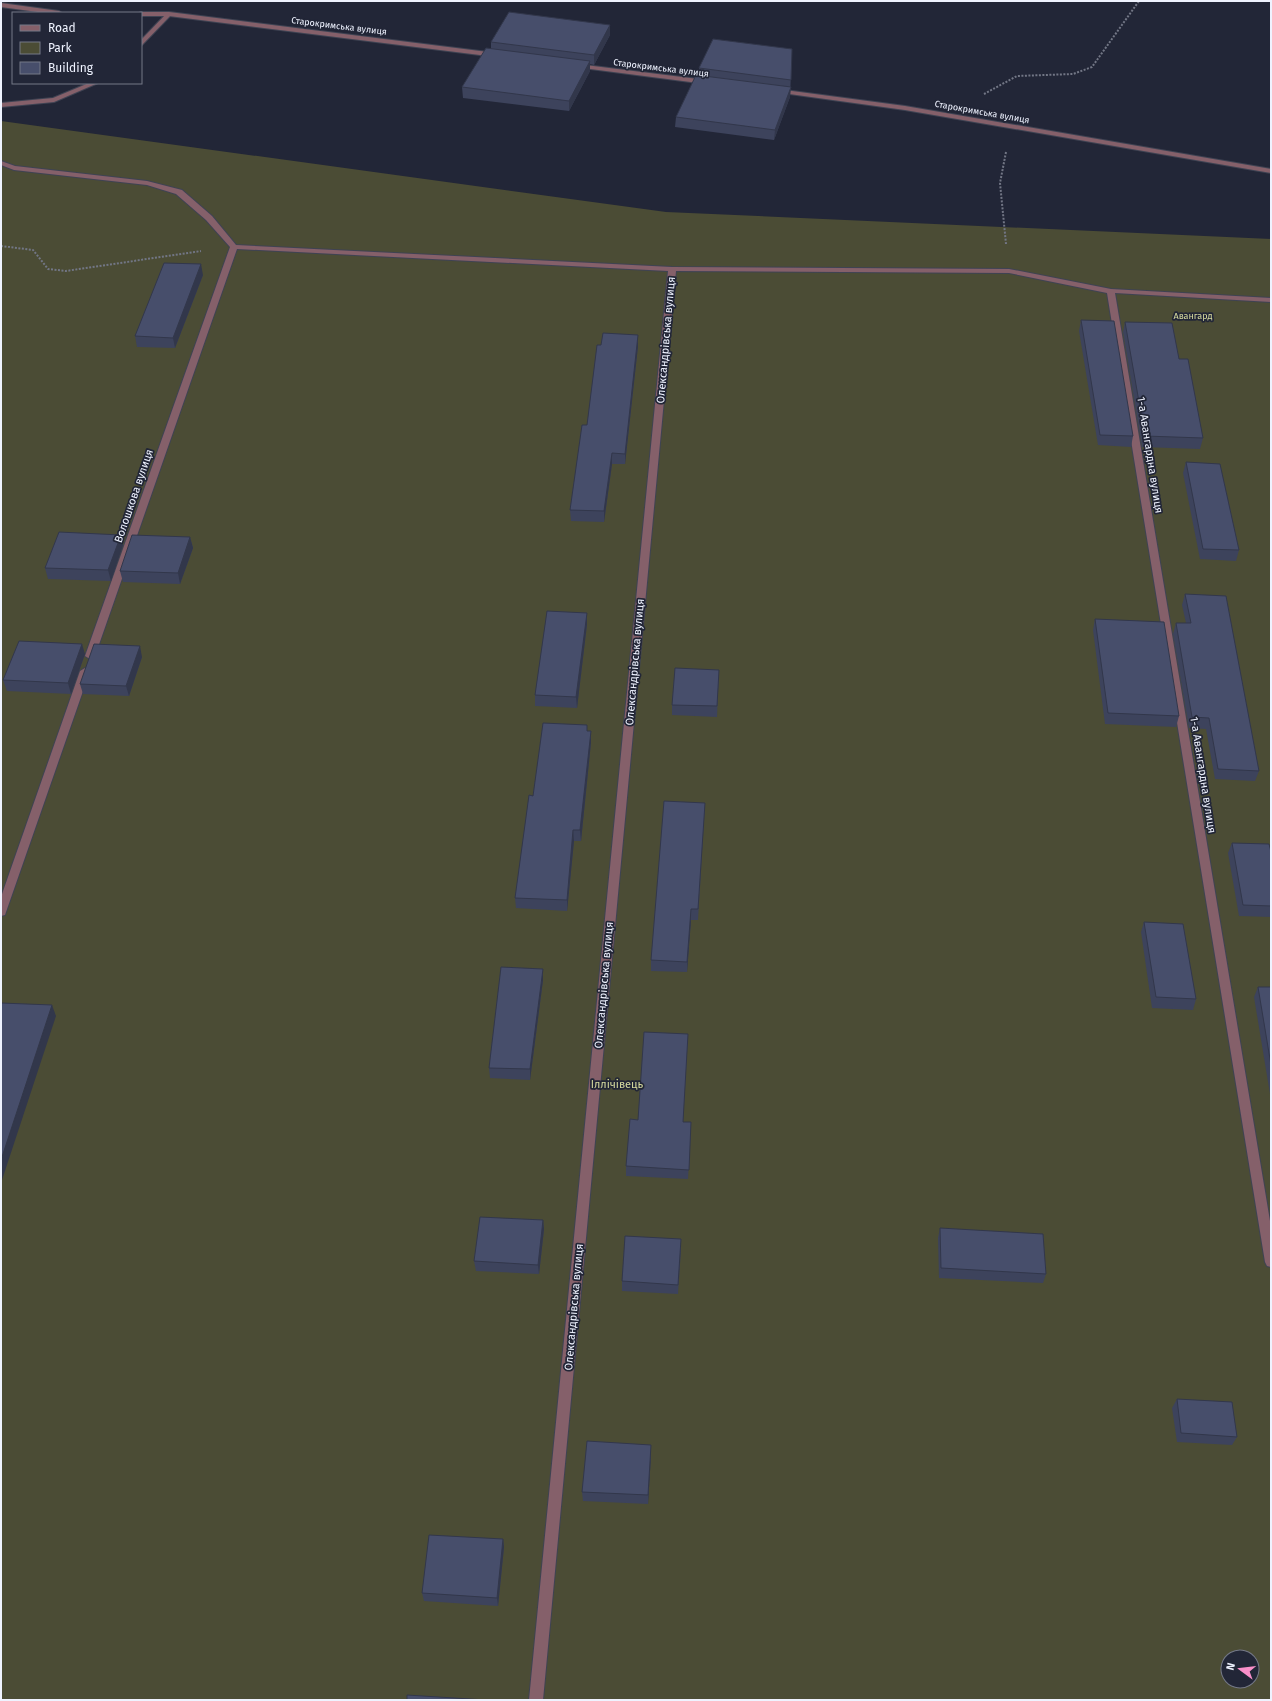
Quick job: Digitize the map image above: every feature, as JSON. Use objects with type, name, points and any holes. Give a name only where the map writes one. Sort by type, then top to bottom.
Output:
[{"type":"street","points":[[1,5],[52,12]]},
{"type":"street","name":"Старокримська вулиця","points":[[142,14],[169,14],[501,56]]},
{"type":"street","points":[[142,43],[169,14]]},
{"type":"street","name":"Старокримська вулиця","points":[[573,65],[715,84]]},
{"type":"street","points":[[1,105],[54,100],[93,84]]},
{"type":"street","name":"Старокримська вулиця","points":[[770,91],[905,108],[1271,171]]},
{"type":"street","points":[[1,163],[14,168],[148,183],[179,192],[209,218],[234,247],[672,269],[1009,271],[1111,291],[1271,300]]},
{"type":"street","name":"Волошкова вулиця","points":[[1,912],[234,247]]},
{"type":"street","name":"Олександрівська вулиця","points":[[536,1700],[672,269]]},
{"type":"street","name":"1-а Авангардна вулиця","points":[[1111,291],[1271,1262]]},
{"type":"path","points":[[959,117],[971,102],[1017,76],[1072,74],[1092,67],[1139,1]]},
{"type":"path","points":[[1009,271],[1000,183],[1011,126]]},
{"type":"path","points":[[1,246],[33,250],[48,270],[66,271],[234,247]]},
{"type":"green space","name":"Іллічівець","points":[[1,121],[666,212],[1271,239],[1271,1700],[1,1700]]},
{"type":"building","points":[[509,12],[610,25],[594,55],[491,42]]},
{"type":"building","points":[[713,39],[792,49],[791,80],[699,68]]},
{"type":"building","points":[[486,48],[590,61],[569,101],[462,87]]},
{"type":"building","points":[[696,75],[791,87],[775,130],[676,117]]},
{"type":"building","points":[[164,263],[201,264],[173,338],[135,336]]},
{"type":"building","points":[[1081,320],[1114,321],[1133,436],[1100,435]]},
{"type":"building","points":[[1125,322],[1172,323],[1179,359],[1188,359],[1203,438],[1145,436]]},
{"type":"building","points":[[603,333],[638,335],[625,454],[612,453],[604,511],[570,510],[582,425],[587,425],[597,345],[601,345]]},
{"type":"building","points":[[1186,462],[1220,464],[1239,550],[1203,549]]},
{"type":"building","points":[[59,532],[121,535],[108,570],[45,568]]},
{"type":"building","points":[[132,535],[190,537],[178,573],[120,571]]},
{"type":"building","points":[[1185,594],[1226,596],[1259,771],[1218,769],[1209,718],[1192,717],[1176,623],[1191,623]]},
{"type":"building","points":[[547,611],[587,613],[576,697],[535,695]]},
{"type":"building","points":[[1095,619],[1164,622],[1179,716],[1108,713]]},
{"type":"building","points":[[19,641],[82,644],[68,683],[3,680]]},
{"type":"building","points":[[94,644],[140,646],[126,686],[80,684]]},
{"type":"building","points":[[675,668],[719,670],[717,706],[672,705]]},
{"type":"building","points":[[543,723],[587,725],[587,731],[591,731],[580,830],[573,830],[567,900],[515,898],[529,795],[533,796]]},
{"type":"building","points":[[664,801],[705,803],[698,909],[691,909],[687,962],[651,960]]},
{"type":"building","points":[[1232,843],[1269,844],[1271,852],[1271,906],[1243,905]]},
{"type":"building","points":[[1144,922],[1183,924],[1196,999],[1156,997]]},
{"type":"building","points":[[501,967],[543,969],[530,1069],[489,1068]]},
{"type":"building","points":[[1258,987],[1271,987],[1271,1065]]},
{"type":"building","points":[[1,1003],[52,1005],[1,1160]]},
{"type":"building","points":[[644,1032],[688,1034],[683,1122],[691,1122],[689,1170],[626,1166],[630,1119],[638,1120]]},
{"type":"building","points":[[480,1217],[543,1220],[538,1265],[474,1261]]},
{"type":"building","points":[[940,1228],[1043,1234],[1046,1274],[941,1268]]},
{"type":"building","points":[[625,1236],[681,1239],[678,1285],[622,1281]]},
{"type":"building","points":[[1177,1399],[1232,1402],[1237,1437],[1181,1433]]},
{"type":"building","points":[[587,1441],[651,1445],[648,1495],[582,1492]]},
{"type":"building","points":[[429,1535],[503,1539],[497,1598],[422,1593]]},
{"type":"building","points":[[407,1695],[486,1700],[407,1700]]},
{"type":"park label","name":"Авангард","points":[[1193,316]]}]
